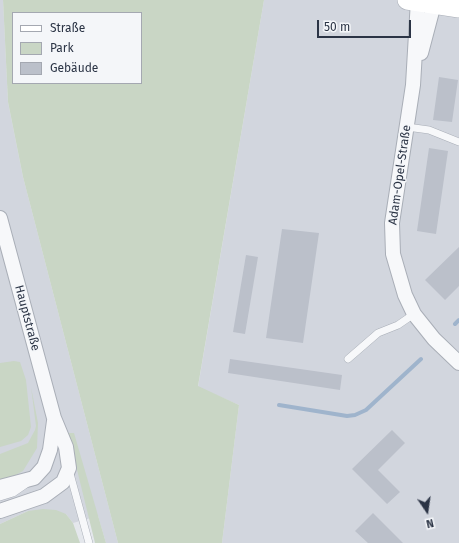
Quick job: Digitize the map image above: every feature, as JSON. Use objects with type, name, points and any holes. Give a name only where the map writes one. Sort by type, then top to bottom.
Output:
[{"type":"street","points":[[422,1],[459,8]]},
{"type":"street","name":"Adam-Opel-Straße","points":[[422,1],[413,85],[392,223],[393,254],[405,295],[414,314],[434,339],[459,364]]},
{"type":"street","name":"Hauptstraße","points":[[0,218],[54,418]]},
{"type":"street","points":[[0,520],[6,510],[44,496],[63,482],[69,468],[66,447],[54,418]]},
{"type":"street","points":[[0,487],[34,478],[44,467],[50,450],[54,418]]},
{"type":"lane","points":[[407,127],[429,130],[459,142]]},
{"type":"lane","points":[[348,359],[378,333],[398,325],[414,314]]},
{"type":"lane","points":[[69,468],[89,543]]},
{"type":"lane","points":[[0,498],[13,493],[34,478]]},
{"type":"shaded area","points":[[0,0],[3,0],[8,102],[23,177],[118,543],[106,543],[98,516],[73,523],[66,514],[28,511],[0,524]]},
{"type":"shaded area","points":[[264,0],[459,0],[459,543],[222,543],[239,405],[198,387]]},
{"type":"green space","points":[[3,0],[264,0],[198,386],[239,405],[222,543],[118,543],[23,177],[8,102]]},
{"type":"green space","points":[[14,361],[20,362],[26,380],[31,427],[28,435],[21,441],[0,447],[0,363]]},
{"type":"green space","points":[[31,387],[38,423],[37,448],[23,471],[12,477],[0,480],[0,454],[28,443],[35,430],[36,426]]},
{"type":"green space","points":[[68,433],[74,433],[106,543],[95,543]]},
{"type":"green space","points":[[43,509],[56,510],[66,514],[73,523],[80,543],[0,543],[0,524],[28,511]]},
{"type":"building","points":[[439,77],[458,80],[452,122],[433,120]]},
{"type":"building","points":[[429,148],[448,151],[436,234],[417,231]]},
{"type":"building","points":[[282,229],[319,233],[303,343],[266,338]]},
{"type":"building","points":[[459,247],[459,286],[445,300],[425,280]]},
{"type":"building","points":[[246,255],[258,257],[245,334],[233,332]]},
{"type":"building","points":[[230,359],[342,375],[340,390],[228,373]]},
{"type":"building","points":[[392,430],[405,443],[378,470],[400,492],[387,504],[352,469]]},
{"type":"building","points":[[373,513],[403,543],[368,543],[355,531]]},
{"type":"waterway","points":[[455,324],[459,320]]},
{"type":"waterway","points":[[279,405],[347,416],[355,415],[366,410],[421,359]]}]
